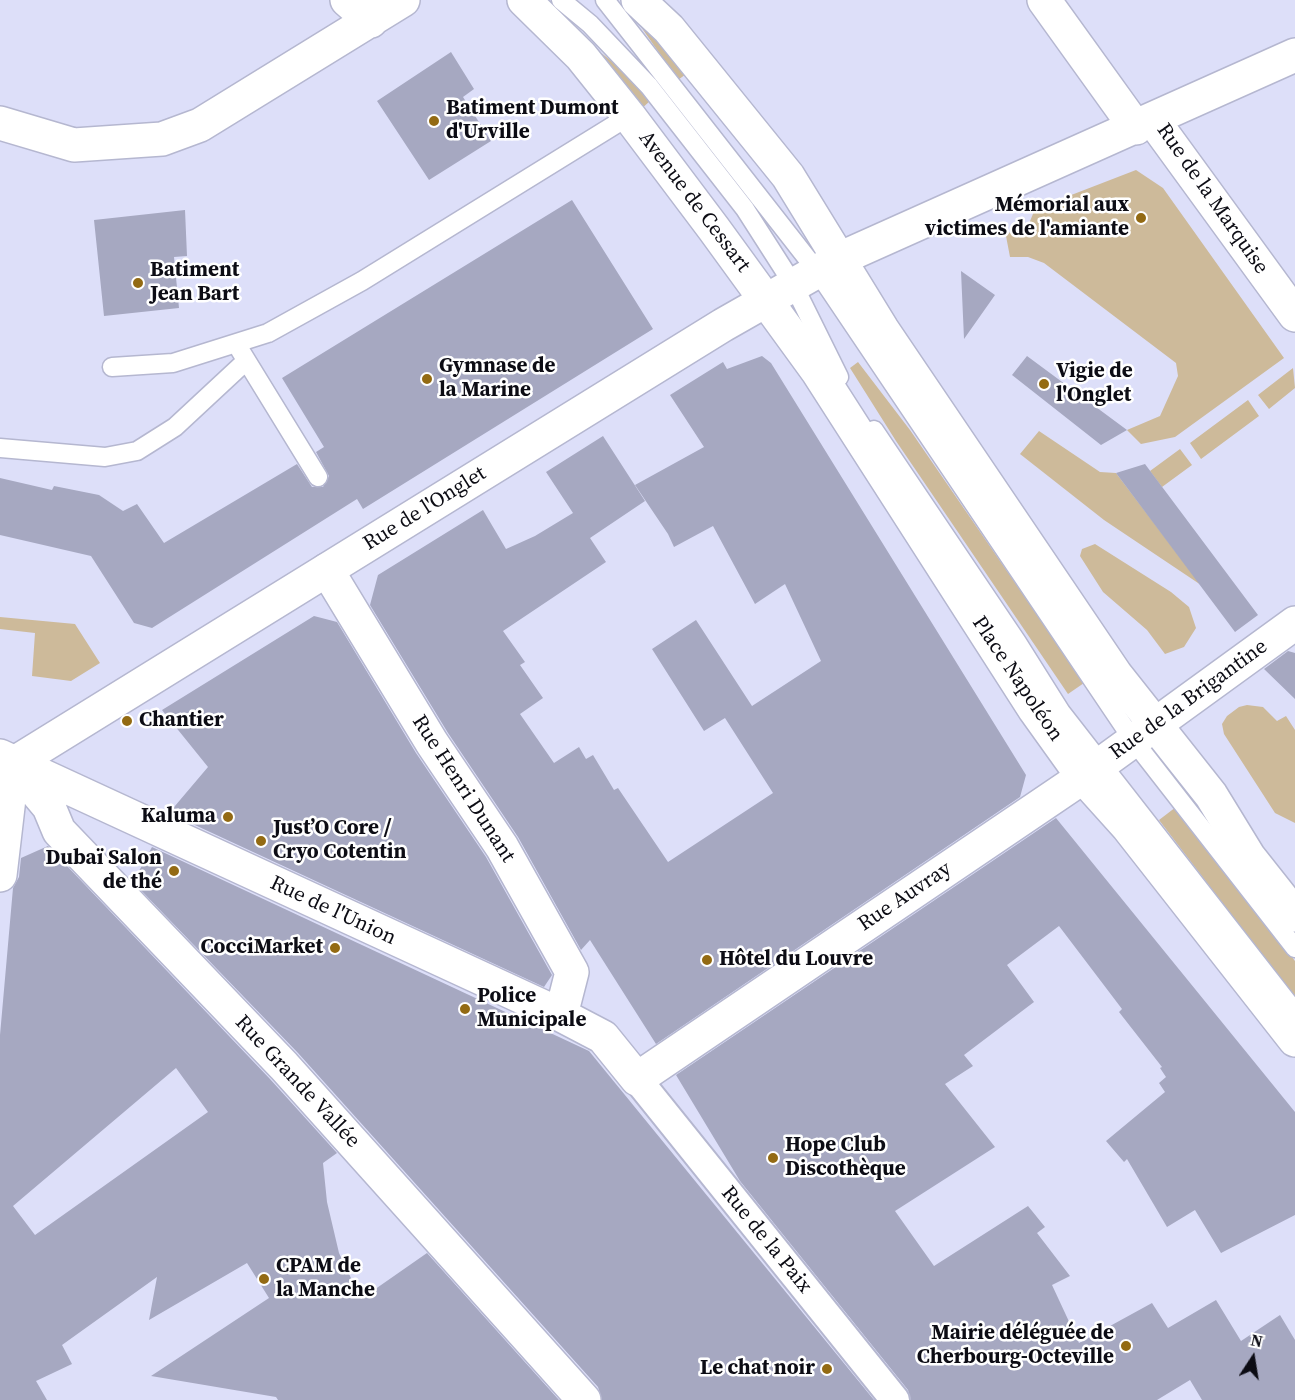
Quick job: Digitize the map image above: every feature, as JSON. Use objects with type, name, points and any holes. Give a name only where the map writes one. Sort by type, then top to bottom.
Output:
[{"type":"street","points":[[347,0],[371,21]]},
{"type":"street","points":[[0,123],[74,145],[162,139],[200,125],[403,0]]},
{"type":"street","name":"Avenue de Cessart","points":[[524,0],[581,56],[629,116],[804,278]]},
{"type":"street","points":[[638,0],[669,29],[788,176],[804,278],[885,335],[1116,675],[1144,733],[1210,795],[1249,857],[1295,915]]},
{"type":"street","points":[[1044,0],[1145,124]]},
{"type":"street","name":"Rue de la Marquise","points":[[1295,55],[1145,124],[1295,315]]},
{"type":"street","name":"Rue de l'Onglet","points":[[7,760],[327,570],[804,278],[1145,124]]},
{"type":"street","name":"Place Napoléon","points":[[804,278],[818,372],[1035,710],[1091,770],[1128,827],[1295,1040]]},
{"type":"street","name":"Rue Henri Dunant","points":[[327,570],[432,743],[502,847],[572,972],[561,1015]]},
{"type":"street","name":"Rue de la Brigantine","points":[[1091,770],[1295,623]]},
{"type":"street","points":[[0,875],[7,760]]},
{"type":"street","name":"Rue de l'Union","points":[[7,760],[561,1015],[603,1037],[637,1079]]},
{"type":"street","name":"Rue Grande Vallée","points":[[7,760],[49,807],[59,831],[284,1066],[584,1400]]},
{"type":"street","name":"Rue Auvray","points":[[637,1079],[1091,770]]},
{"type":"street","name":"Rue de la Paix","points":[[637,1079],[895,1400]]},
{"type":"lane","points":[[561,0],[591,24],[649,86],[745,209],[804,278]]},
{"type":"lane","points":[[605,0],[804,278]]},
{"type":"lane","points":[[112,367],[173,363],[268,333],[362,281],[629,116]]},
{"type":"lane","points":[[236,344],[318,477]]},
{"type":"lane","points":[[0,448],[105,457],[137,451],[175,427],[246,361]]},
{"type":"lane","points":[[1144,733],[1295,948]]},
{"type":"lane","points":[[1091,770],[1295,1012]]},
{"type":"shaded area","points":[[639,24],[690,71],[678,80]]},
{"type":"shaded area","points":[[600,52],[628,74],[650,101],[640,110],[596,56]]},
{"type":"shaded area","points":[[1136,170],[1163,188],[1284,358],[1175,437],[1141,444],[1127,430],[1160,416],[1178,376],[1176,363],[1044,263],[1028,257],[1010,257],[1006,236],[1011,231],[1028,226],[1035,209]]},
{"type":"shaded area","points":[[858,362],[910,430],[1084,683],[1068,694],[896,441],[850,368]]},
{"type":"shaded area","points":[[1293,368],[1295,388],[1269,409],[1258,395]]},
{"type":"shaded area","points":[[1248,400],[1259,416],[1201,459],[1190,443]]},
{"type":"shaded area","points":[[1039,431],[1100,472],[1116,473],[1201,585],[1104,520],[1020,454]]},
{"type":"shaded area","points":[[1180,449],[1192,465],[1162,487],[1150,471]]},
{"type":"shaded area","points":[[1095,544],[1171,592],[1189,607],[1196,628],[1184,647],[1165,654],[1147,630],[1103,592],[1080,556],[1082,549]]},
{"type":"shaded area","points":[[0,617],[75,624],[100,663],[71,681],[32,676],[35,633],[0,629]]},
{"type":"shaded area","points":[[1247,705],[1263,707],[1277,721],[1286,716],[1295,730],[1295,823],[1275,813],[1224,734],[1222,724],[1227,716],[1239,707]]},
{"type":"shaded area","points":[[1176,807],[1295,961],[1295,998],[1159,820]]},
{"type":"building","name":"Batiment Dumont d'Urville","points":[[451,52],[474,89],[463,97],[491,141],[429,180],[377,101]]},
{"type":"building","points":[[572,200],[653,329],[363,509],[357,499],[152,628],[134,623],[91,556],[0,535],[0,478],[52,490],[54,486],[99,495],[123,511],[137,504],[164,543],[297,464],[312,487],[323,487],[329,476],[316,452],[324,447],[282,378]]},
{"type":"building","name":"Batiment Jean Bart","points":[[185,210],[187,256],[174,257],[179,308],[104,316],[94,220]]},
{"type":"building","points":[[961,271],[995,295],[964,339]]},
{"type":"building","points":[[762,356],[771,363],[1026,775],[1020,797],[656,1044],[590,940],[581,950],[518,837],[448,733],[370,605],[378,575],[483,510],[506,549],[535,536],[573,513],[546,472],[603,436],[645,501],[590,538],[606,562],[503,631],[525,662],[520,665],[543,698],[520,714],[554,763],[579,747],[586,759],[593,755],[614,790],[618,788],[668,862],[773,793],[725,718],[704,731],[652,649],[696,620],[752,706],[821,661],[785,584],[755,604],[713,526],[674,547],[668,534],[635,485],[704,447],[670,395],[723,362],[727,369]]},
{"type":"building","points":[[1027,356],[1127,430],[1101,445],[1012,375]]},
{"type":"building","points":[[1145,464],[1258,615],[1235,632],[1116,473]]},
{"type":"building","points":[[314,616],[337,622],[416,753],[486,857],[552,975],[544,987],[169,813],[208,767],[162,710]]},
{"type":"building","points":[[1288,651],[1295,653],[1295,699],[1264,669]]},
{"type":"building","points":[[1056,818],[1295,1112],[1295,1215],[1221,1253],[1195,1210],[1167,1227],[1127,1159],[1124,1162],[1106,1141],[1165,1092],[1159,1083],[1166,1077],[1160,1068],[1162,1067],[1119,1012],[1122,1009],[1059,926],[1007,965],[1034,1002],[964,1055],[973,1066],[945,1084],[995,1147],[895,1211],[934,1266],[1028,1206],[1045,1227],[1037,1233],[1070,1276],[1052,1285],[1079,1343],[1152,1303],[1168,1328],[1216,1300],[1241,1341],[1280,1315],[1295,1340],[1295,1400],[1202,1400],[1190,1380],[1157,1400],[911,1400],[908,1390],[740,1181],[676,1075]]},
{"type":"building","points":[[48,846],[270,1079],[337,1153],[323,1163],[327,1202],[339,1253],[361,1299],[427,1253],[559,1400],[278,1400],[276,1397],[151,1376],[269,1298],[247,1263],[149,1320],[157,1277],[62,1345],[72,1364],[36,1381],[47,1400],[0,1400],[0,1035],[13,888],[19,877],[21,858]],"holes":[[[176,1068],[208,1112],[35,1235],[13,1206]]]},
{"type":"building","points":[[152,847],[589,1051],[874,1400],[602,1400],[598,1387],[298,1053],[133,882]]},
{"type":"place","name":"Batiment Dumont d'Urville","points":[[434,121]]},
{"type":"place","name":"Mémorial aux victimes de l'amiante","points":[[1141,218]]},
{"type":"place","name":"Batiment Jean Bart","points":[[138,283]]},
{"type":"place","name":"Gymnase de la Marine","points":[[427,379]]},
{"type":"place","name":"Vigie de l'Onglet","points":[[1044,384]]},
{"type":"place","name":"Chantier","points":[[127,721]]},
{"type":"place","name":"Kaluma","points":[[228,817]]},
{"type":"place","name":"Just’O Core / Cryo Cotentin","points":[[261,841]]},
{"type":"place","name":"Dubaï Salon de thé","points":[[174,871]]},
{"type":"place","name":"CocciMarket","points":[[335,948]]},
{"type":"place","name":"Hôtel du Louvre","points":[[707,960]]},
{"type":"place","name":"Police Municipale","points":[[465,1009]]},
{"type":"place","name":"Hope Club Discothèque","points":[[773,1158]]},
{"type":"place","name":"CPAM de la Manche","points":[[264,1279]]},
{"type":"place","name":"Mairie déléguée de Cherbourg-Octeville","points":[[1126,1346]]},
{"type":"place","name":"Le chat noir","points":[[827,1369]]}]
